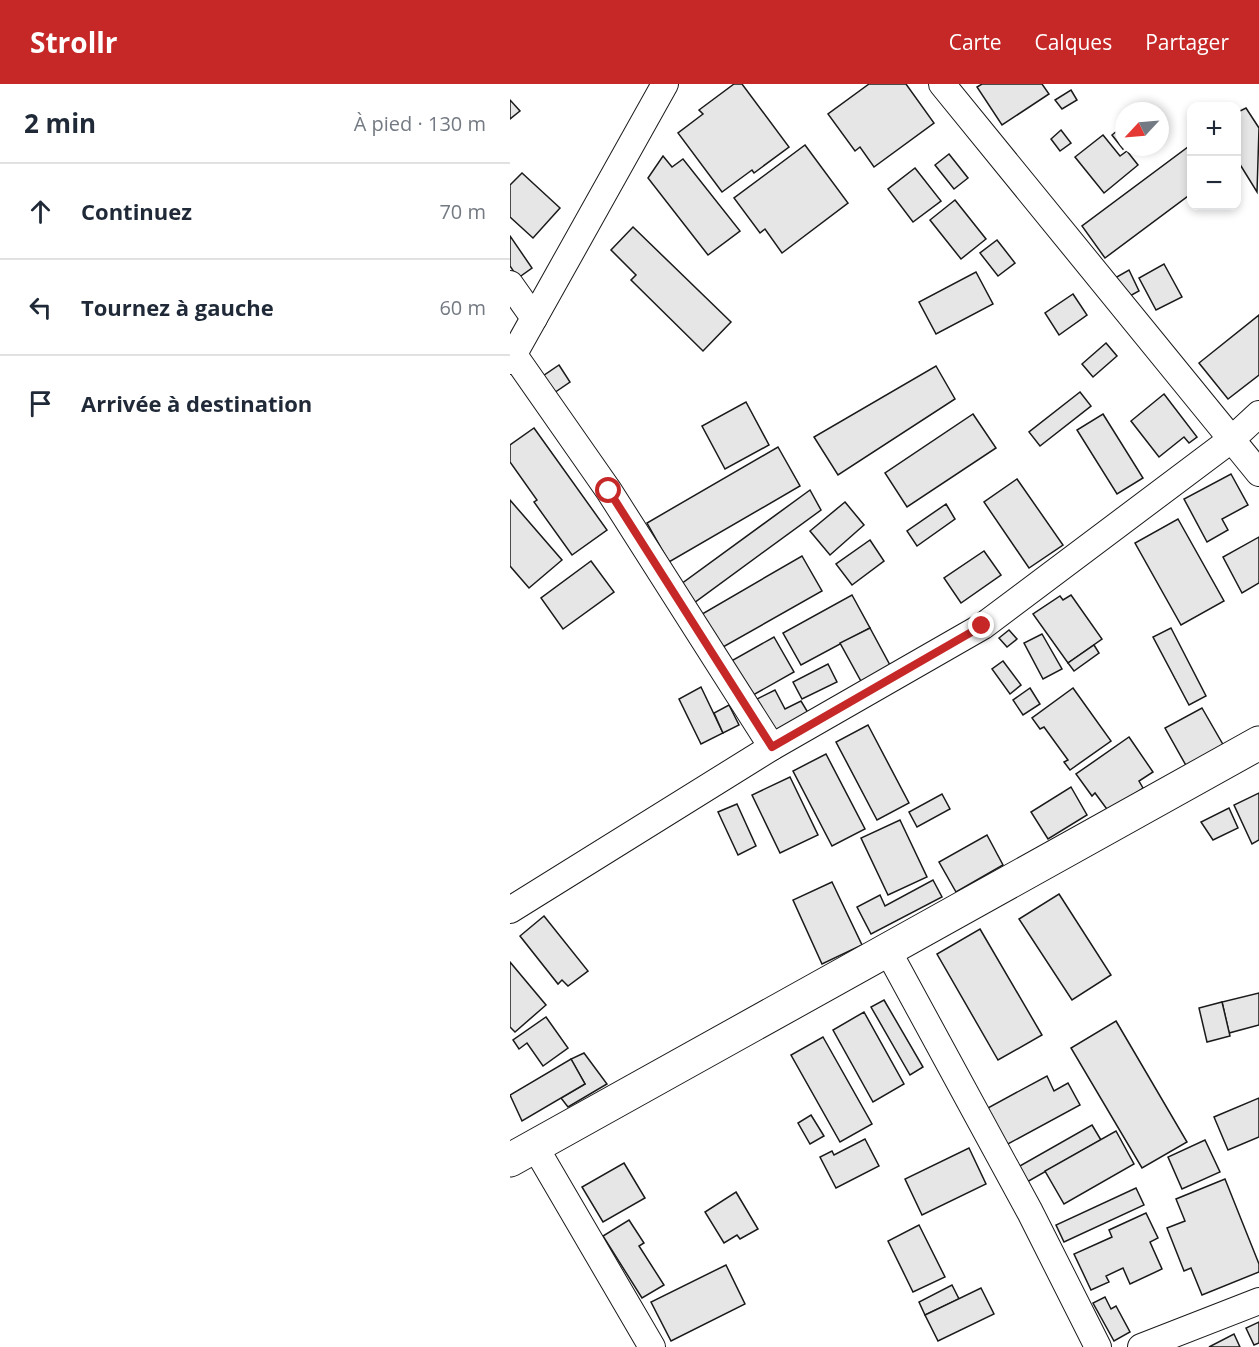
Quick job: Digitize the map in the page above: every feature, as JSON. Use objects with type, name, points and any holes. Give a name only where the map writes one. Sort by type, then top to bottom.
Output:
[{"type":"street","points":[[665,84],[512,358],[609,491],[772,747]]},
{"type":"street","points":[[942,84],[1259,473]]},
{"type":"street","points":[[510,284],[534,318]]},
{"type":"street","points":[[510,910],[772,747],[982,626],[1232,439],[1259,414]]},
{"type":"street","points":[[651,1347],[516,1156],[1259,743]]},
{"type":"street","points":[[888,951],[1030,1212],[1098,1347]]},
{"type":"street","points":[[1141,1347],[1259,1301]]},
{"type":"building","points":[[734,84],[742,84],[789,147],[754,173],[752,170],[722,192],[678,133],[703,114],[699,110]]},
{"type":"building","points":[[869,84],[906,84],[934,123],[874,167],[860,147],[855,151],[828,114]]},
{"type":"building","points":[[982,84],[1042,84],[1049,94],[1002,125],[977,87]]},
{"type":"building","points":[[1071,90],[1077,100],[1062,109],[1055,100]]},
{"type":"building","points":[[510,100],[520,111],[510,119]]},
{"type":"building","points":[[1246,108],[1259,128],[1257,192],[1241,166],[1241,110]]},
{"type":"building","points":[[1061,130],[1071,143],[1060,151],[1051,139]]},
{"type":"building","points":[[1103,135],[1115,150],[1115,156],[1131,156],[1138,165],[1104,193],[1075,157]]},
{"type":"building","points":[[805,145],[848,203],[782,253],[765,229],[760,233],[734,198]]},
{"type":"building","points":[[1187,148],[1187,197],[1105,258],[1082,226]]},
{"type":"building","points":[[949,154],[968,178],[954,189],[935,165]]},
{"type":"building","points":[[663,156],[672,167],[683,159],[740,231],[708,255],[648,178]]},
{"type":"building","points":[[915,168],[941,201],[913,222],[888,189]]},
{"type":"building","points":[[522,173],[560,208],[533,238],[510,217],[510,185]]},
{"type":"building","points":[[955,200],[986,239],[961,259],[930,220]]},
{"type":"building","points":[[633,227],[731,322],[703,351],[631,280],[636,275],[611,250]]},
{"type":"building","points":[[510,236],[532,268],[518,278],[510,266]]},
{"type":"building","points":[[997,240],[1015,263],[998,276],[980,253]]},
{"type":"building","points":[[1164,264],[1182,297],[1156,310],[1139,278]]},
{"type":"building","points":[[1129,270],[1139,291],[1128,297],[1115,278]]},
{"type":"building","points":[[976,272],[993,304],[936,334],[919,302]]},
{"type":"building","points":[[1073,294],[1087,315],[1059,335],[1045,313]]},
{"type":"building","points":[[1259,315],[1259,375],[1228,399],[1199,363]]},
{"type":"building","points":[[1106,343],[1117,356],[1093,377],[1082,364]]},
{"type":"building","points":[[559,365],[570,382],[551,395],[540,378]]},
{"type":"building","points":[[936,366],[955,399],[838,475],[814,437]]},
{"type":"building","points":[[1080,392],[1091,406],[1040,446],[1029,432]]},
{"type":"building","points":[[1164,394],[1197,437],[1189,443],[1184,437],[1159,457],[1131,421]]},
{"type":"building","points":[[746,402],[769,445],[725,469],[702,426]]},
{"type":"building","points":[[973,414],[996,448],[907,507],[885,473]]},
{"type":"building","points":[[1103,414],[1143,478],[1117,494],[1077,430]]},
{"type":"building","points":[[534,428],[607,530],[572,555],[534,502],[537,500],[510,462],[510,445]]},
{"type":"building","points":[[778,447],[800,486],[669,562],[647,523]]},
{"type":"building","points":[[1231,474],[1248,505],[1222,519],[1228,530],[1207,542],[1184,499]]},
{"type":"building","points":[[1017,479],[1063,545],[1029,568],[984,502]]},
{"type":"building","points":[[810,490],[821,510],[687,608],[677,587]]},
{"type":"building","points":[[510,500],[562,560],[529,588],[510,566]]},
{"type":"building","points":[[845,502],[864,525],[830,555],[810,531]]},
{"type":"building","points":[[946,504],[955,519],[917,546],[907,531]]},
{"type":"building","points":[[1178,519],[1224,601],[1181,625],[1135,543]]},
{"type":"building","points":[[1259,537],[1259,583],[1242,593],[1223,557]]},
{"type":"building","points":[[870,540],[884,561],[852,585],[836,564]]},
{"type":"building","points":[[984,551],[1001,575],[961,603],[944,578]]},
{"type":"building","points":[[802,556],[822,591],[716,651],[697,617]]},
{"type":"building","points":[[591,561],[614,592],[563,629],[541,598]]},
{"type":"building","points":[[852,595],[870,628],[801,665],[783,633]]},
{"type":"building","points":[[1071,595],[1102,639],[1068,663],[1033,614],[1060,596],[1063,600]]},
{"type":"building","points":[[870,628],[891,667],[862,683],[840,643]]},
{"type":"building","points":[[1171,628],[1206,696],[1189,705],[1153,637]]},
{"type":"building","points":[[1009,630],[1017,639],[1007,647],[999,638]]},
{"type":"building","points":[[1042,634],[1062,669],[1043,679],[1024,643]]},
{"type":"building","points":[[774,637],[794,672],[746,699],[726,664]]},
{"type":"building","points":[[1094,645],[1099,653],[1074,671],[1068,663]]},
{"type":"building","points":[[1003,661],[1021,685],[1010,694],[992,669]]},
{"type":"building","points":[[828,664],[837,682],[802,699],[793,682]]},
{"type":"building","points":[[701,687],[723,733],[701,744],[679,699]]},
{"type":"building","points":[[1030,688],[1040,704],[1023,715],[1013,700]]},
{"type":"building","points":[[1073,688],[1111,741],[1070,770],[1064,762],[1068,760],[1044,727],[1040,729],[1032,718]]},
{"type":"building","points":[[775,690],[785,709],[801,701],[810,716],[770,738],[751,702]]},
{"type":"building","points":[[729,705],[739,725],[723,733],[714,713]]},
{"type":"building","points":[[1202,708],[1225,748],[1188,769],[1165,728]]},
{"type":"building","points":[[868,725],[909,803],[877,820],[836,742]]},
{"type":"building","points":[[1129,737],[1153,772],[1139,781],[1143,788],[1109,812],[1095,793],[1092,796],[1076,774]]},
{"type":"building","points":[[826,754],[865,829],[832,846],[793,771]]},
{"type":"building","points":[[790,777],[818,835],[780,853],[752,795]]},
{"type":"building","points":[[1071,787],[1087,815],[1048,839],[1031,812]]},
{"type":"building","points":[[1259,793],[1259,840],[1252,844],[1234,805]]},
{"type":"building","points":[[942,794],[950,809],[917,827],[909,812]]},
{"type":"building","points":[[737,804],[756,846],[738,855],[718,812]]},
{"type":"building","points":[[1229,808],[1238,828],[1213,840],[1201,822]]},
{"type":"building","points":[[900,820],[927,877],[888,895],[861,838]]},
{"type":"building","points":[[987,835],[1003,865],[956,892],[939,862]]},
{"type":"building","points":[[933,880],[942,897],[871,934],[857,907],[880,895],[885,906]]},
{"type":"building","points":[[832,882],[862,945],[822,964],[793,900]]},
{"type":"building","points":[[1059,894],[1111,975],[1072,1000],[1019,919]]},
{"type":"building","points":[[544,916],[588,971],[568,986],[562,980],[558,984],[520,936]]},
{"type":"building","points":[[980,929],[1042,1035],[998,1060],[937,954]]},
{"type":"building","points":[[510,962],[546,1005],[515,1032],[510,1027]]},
{"type":"building","points":[[1259,993],[1259,1025],[1229,1033],[1222,1002]]},
{"type":"building","points":[[884,1000],[923,1067],[910,1075],[871,1007]]},
{"type":"building","points":[[1222,1002],[1230,1036],[1207,1042],[1199,1008]]},
{"type":"building","points":[[864,1012],[904,1084],[873,1102],[833,1030]]},
{"type":"building","points":[[546,1017],[568,1048],[543,1066],[527,1043],[519,1049],[513,1040]]},
{"type":"building","points":[[1116,1021],[1187,1142],[1142,1168],[1071,1048]]},
{"type":"building","points":[[823,1037],[872,1124],[840,1142],[791,1055]]},
{"type":"building","points":[[584,1053],[607,1084],[568,1107],[561,1098],[585,1084],[571,1059]]},
{"type":"building","points":[[571,1059],[585,1084],[522,1121],[510,1095]]},
{"type":"building","points":[[1047,1076],[1054,1091],[1068,1083],[1080,1105],[1006,1145],[986,1109]]},
{"type":"building","points":[[1259,1098],[1259,1137],[1228,1150],[1214,1117]]},
{"type":"building","points":[[811,1115],[824,1136],[810,1144],[798,1123]]},
{"type":"building","points":[[1092,1125],[1101,1140],[1027,1182],[1018,1167]]},
{"type":"building","points":[[1116,1131],[1134,1164],[1064,1204],[1045,1171]]},
{"type":"building","points":[[865,1139],[879,1166],[836,1188],[820,1157],[832,1151],[834,1155]]},
{"type":"building","points":[[1205,1140],[1220,1172],[1182,1189],[1168,1157]]},
{"type":"building","points":[[969,1148],[986,1184],[922,1215],[905,1179]]},
{"type":"building","points":[[624,1163],[645,1198],[603,1222],[582,1187]]},
{"type":"building","points":[[1225,1179],[1259,1264],[1259,1272],[1202,1295],[1191,1268],[1184,1271],[1167,1228],[1185,1221],[1176,1199]]},
{"type":"building","points":[[1136,1188],[1144,1205],[1064,1242],[1056,1225]]},
{"type":"building","points":[[736,1192],[758,1229],[740,1239],[737,1235],[724,1243],[705,1212]]},
{"type":"building","points":[[1146,1213],[1158,1238],[1150,1242],[1162,1269],[1130,1284],[1123,1268],[1106,1276],[1109,1282],[1091,1290],[1074,1254],[1112,1237],[1109,1230]]},
{"type":"building","points":[[629,1220],[644,1243],[639,1246],[664,1285],[642,1298],[603,1236]]},
{"type":"building","points":[[919,1225],[945,1277],[913,1292],[888,1241]]},
{"type":"building","points":[[726,1265],[745,1304],[671,1341],[651,1302]]},
{"type":"building","points":[[952,1285],[959,1299],[925,1315],[919,1302]]},
{"type":"building","points":[[981,1288],[994,1314],[938,1341],[925,1315]]},
{"type":"building","points":[[1105,1297],[1111,1309],[1116,1306],[1130,1332],[1114,1341],[1093,1303]]},
{"type":"building","points":[[1259,1322],[1259,1343],[1254,1345],[1246,1328]]},
{"type":"building","points":[[1234,1334],[1240,1347],[1209,1347]]},
{"type":"route","points":[[609,491],[659,573],[772,747],[982,626]]}]
